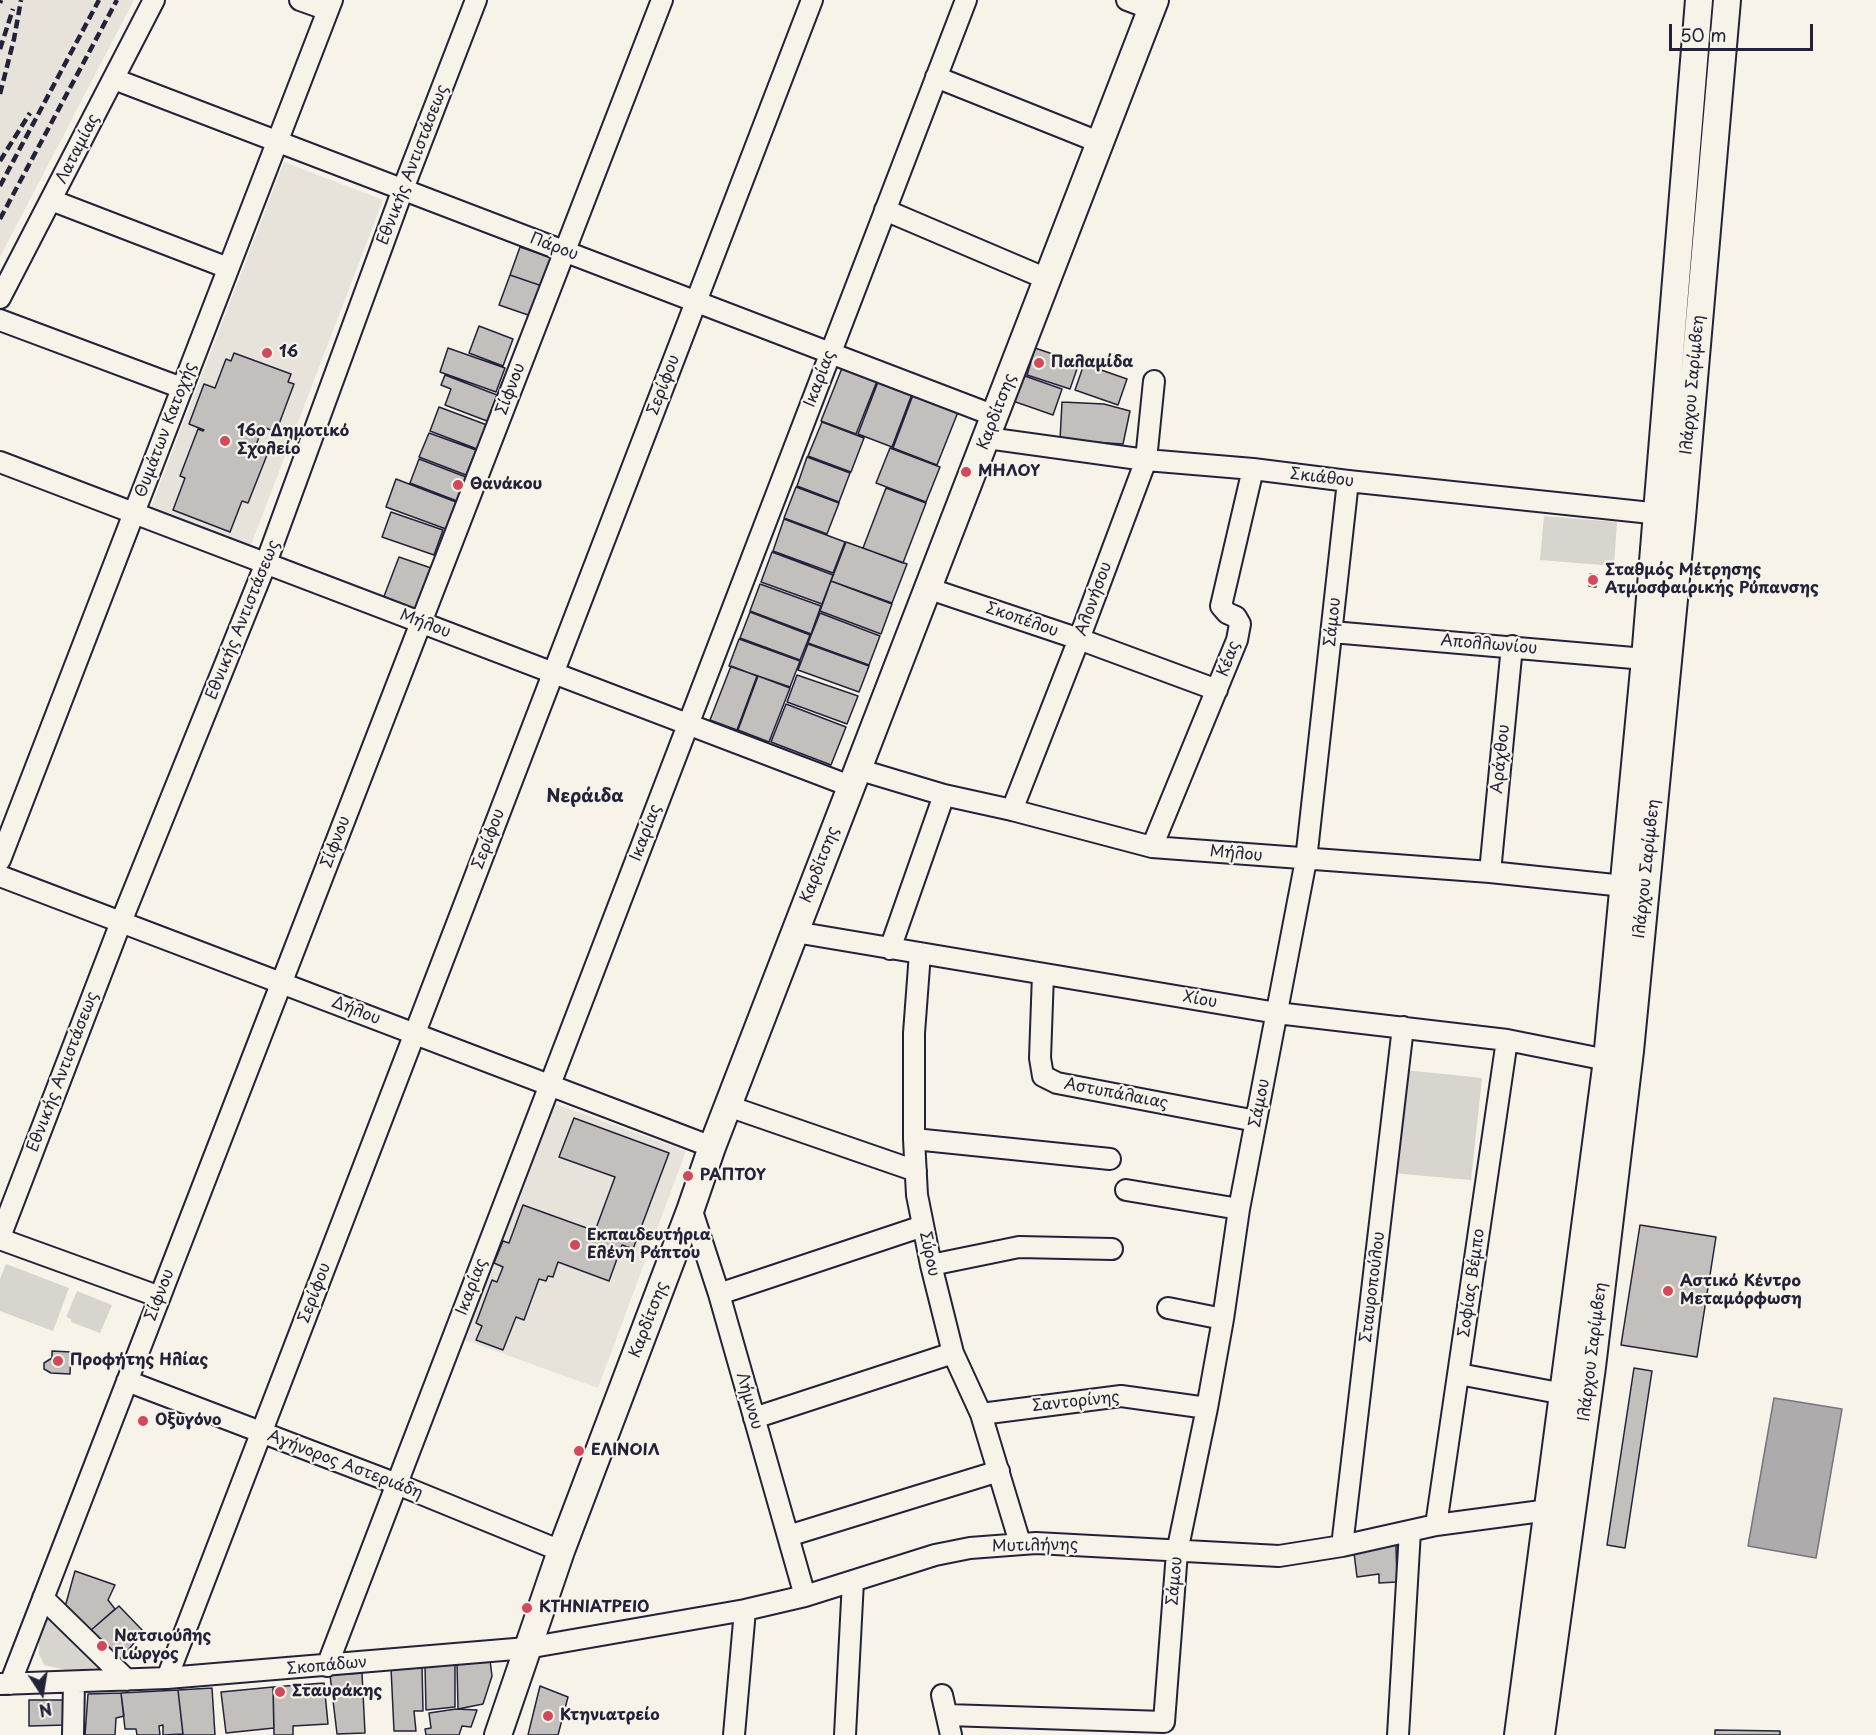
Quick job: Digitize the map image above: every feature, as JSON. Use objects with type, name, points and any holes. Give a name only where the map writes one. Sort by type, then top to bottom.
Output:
[{"type":"main road","name":"Ιλάρχου Σαρίμβεη","points":[[1541,1735],[1592,1367],[1630,1052],[1670,515],[1699,0]]},
{"type":"main road","name":"Ιλάρχου Σαρίμβεη","points":[[1518,1735],[1607,1060],[1646,658],[1670,515],[1727,0]]},
{"type":"main road","name":"Καρδίτσης","points":[[498,1735],[561,1551],[712,1147],[1153,5]]},
{"type":"street","name":"Λαταμίας","points":[[0,298],[154,0]]},
{"type":"street","points":[[300,0],[330,5]]},
{"type":"street","name":"Εθνικής Αντιστάσεως","points":[[0,1238],[121,922],[266,563],[403,189],[476,0]]},
{"type":"street","name":"Σίφνου","points":[[5,1684],[43,1598],[662,0]]},
{"type":"street","name":"Σερίφου","points":[[167,1678],[812,0]]},
{"type":"street","name":"Ικαρίας","points":[[327,1666],[966,0]]},
{"type":"street","points":[[1127,0],[1153,5]]},
{"type":"street","name":"Θυμάτων Κατοχής","points":[[0,860],[330,5]]},
{"type":"street","points":[[936,77],[1101,143]]},
{"type":"street","name":"Πάρου","points":[[114,80],[831,352],[991,427]]},
{"type":"street","points":[[51,201],[228,268]]},
{"type":"street","points":[[885,210],[1047,279]]},
{"type":"street","points":[[0,320],[182,388]]},
{"type":"street","name":"Αλονήσου","points":[[1012,810],[1146,460],[1154,381]]},
{"type":"street","name":"Σκιάθου","points":[[991,427],[1146,460],[1253,469],[1348,482],[1670,515]]},
{"type":"street","name":"Μήλου","points":[[1,464],[688,724],[854,778],[1012,810],[1152,848],[1490,872],[1624,886]]},
{"type":"street","name":"Κέας","points":[[1152,848],[1237,640],[1240,624],[1236,617],[1227,613],[1221,606],[1253,469]]},
{"type":"street","name":"Σάμου","points":[[1116,1728],[1164,1722],[1177,1552],[1207,1408],[1239,1209],[1306,860],[1348,482]]},
{"type":"street","name":"Σκοπέλου","points":[[927,588],[1079,639],[1217,690]]},
{"type":"street","name":"Απολλωνίου","points":[[1332,632],[1646,658]]},
{"type":"street","name":"Αράχθου","points":[[1490,872],[1512,646]]},
{"type":"street","points":[[890,949],[944,795]]},
{"type":"street","name":"Δήλου","points":[[0,876],[712,1147]]},
{"type":"street","name":"Χίου","points":[[795,932],[1277,1013],[1507,1040],[1607,1060]]},
{"type":"street","name":"Σύρου","points":[[920,953],[914,1033],[914,1139],[923,1226],[953,1353],[981,1414],[1020,1543]]},
{"type":"street","name":"Αστυπάλαιας","points":[[1043,974],[1040,1058],[1043,1076],[1057,1083],[1256,1121]]},
{"type":"street","name":"Σταυροπούλου","points":[[1342,1546],[1403,1027]]},
{"type":"street","name":"Σοφίας Βέμπο","points":[[1436,1525],[1507,1040]]},
{"type":"street","points":[[728,1106],[916,1171]]},
{"type":"street","points":[[914,1139],[1110,1159]]},
{"type":"street","points":[[1126,1190],[1239,1209]]},
{"type":"street","name":"Λήμνου","points":[[691,1208],[719,1294],[805,1596]]},
{"type":"street","points":[[719,1294],[923,1226]]},
{"type":"street","points":[[0,1238],[160,1297]]},
{"type":"street","points":[[931,1265],[1019,1247],[1112,1249]]},
{"type":"street","points":[[1168,1308],[1223,1319]]},
{"type":"street","points":[[754,1418],[953,1353]]},
{"type":"street","points":[[1459,1374],[1564,1394]]},
{"type":"street","name":"Αγήνορος Αστεριάδη","points":[[127,1381],[397,1484],[561,1551]]},
{"type":"street","name":"Σαντορίνης","points":[[981,1414],[1121,1396],[1207,1408]]},
{"type":"street","points":[[788,1536],[999,1472]]},
{"type":"street","name":"Μυτιλήνης","points":[[527,1648],[745,1610],[805,1596],[935,1555],[970,1548],[1020,1543],[1279,1556],[1342,1546],[1436,1525],[1549,1510]]},
{"type":"street","points":[[1398,1735],[1410,1531]]},
{"type":"street","points":[[845,1735],[853,1581]]},
{"type":"street","points":[[43,1598],[127,1680]]},
{"type":"street","points":[[734,1735],[745,1610]]},
{"type":"street","name":"Σκοπάδων","points":[[5,1684],[167,1678],[527,1648]]},
{"type":"street","points":[[73,1735],[74,1682]]},
{"type":"street","points":[[942,1695],[951,1735]]},
{"type":"street","points":[[947,1715],[1116,1728]]},
{"type":"shaded area","points":[[0,0],[134,0],[0,257]]},
{"type":"shaded area","name":"16","points":[[284,162],[383,200],[251,545],[151,507]]},
{"type":"shaded area","points":[[1544,516],[1617,522],[1614,566],[1540,560]]},
{"type":"shaded area","points":[[1405,1070],[1482,1078],[1471,1180],[1392,1173]]},
{"type":"shaded area","name":"Εκπαιδευτήρια Ελένη Ράπτου","points":[[553,1103],[686,1151],[598,1388],[465,1340]]},
{"type":"shaded area","points":[[6,1264],[69,1288],[53,1331],[0,1311],[0,1279]]},
{"type":"shaded area","points":[[77,1291],[112,1305],[100,1333],[71,1322],[71,1319],[66,1317]]},
{"type":"shaded area","points":[[1774,1398],[1842,1409],[1816,1558],[1748,1546]]},
{"type":"shaded area","points":[[49,1614],[105,1668],[66,1670],[44,1665],[39,1654],[39,1640]]},
{"type":"building","points":[[520,247],[552,258],[542,286],[510,275]]},
{"type":"building","points":[[510,275],[542,286],[531,316],[499,305]]},
{"type":"building","points":[[479,326],[513,339],[503,366],[469,353]]},
{"type":"building","points":[[448,348],[505,368],[496,392],[440,372]]},
{"type":"building","points":[[1035,348],[1079,363],[1070,389],[1027,375]]},
{"type":"building","name":"16o Δημοτικό Σχολείο","points":[[234,353],[291,374],[288,382],[294,384],[276,432],[263,427],[254,450],[267,455],[248,503],[242,501],[230,532],[173,510],[185,478],[180,476],[198,429],[204,430],[189,424],[204,384],[215,388],[226,359],[231,361]]},
{"type":"building","points":[[1084,364],[1127,379],[1118,405],[1075,390]]},
{"type":"building","points":[[842,368],[877,381],[856,434],[821,421]]},
{"type":"building","points":[[1019,374],[1062,389],[1053,415],[1010,400]]},
{"type":"building","points":[[445,375],[497,395],[487,421],[445,405],[451,389],[441,385]]},
{"type":"building","points":[[878,382],[912,394],[892,447],[858,434]]},
{"type":"building","points":[[913,395],[958,412],[937,465],[893,448]]},
{"type":"building","points":[[1062,402],[1104,404],[1130,411],[1123,444],[1060,440]]},
{"type":"building","points":[[439,407],[487,425],[477,449],[430,431]]},
{"type":"building","points":[[822,422],[864,438],[851,472],[808,456]]},
{"type":"building","points":[[429,433],[476,450],[466,475],[419,457]]},
{"type":"building","points":[[890,448],[940,467],[926,502],[876,483]]},
{"type":"building","points":[[807,457],[850,473],[839,502],[797,486]]},
{"type":"building","points":[[419,459],[466,477],[457,501],[410,483]]},
{"type":"building","points":[[396,479],[456,502],[446,529],[386,507]]},
{"type":"building","points":[[796,487],[839,503],[827,534],[784,518]]},
{"type":"building","points":[[886,488],[926,503],[903,563],[863,548]]},
{"type":"building","points":[[391,512],[443,530],[434,555],[382,537]]},
{"type":"building","points":[[784,519],[845,542],[833,573],[773,551]]},
{"type":"building","points":[[846,542],[907,564],[892,603],[831,581]]},
{"type":"building","points":[[772,552],[833,575],[822,604],[761,582]]},
{"type":"building","points":[[399,557],[431,568],[415,610],[383,599]]},
{"type":"building","name":"Σταθμός Μέτρησης Ατμοσφαιρικής Ρύπανσης","points":[[1590,574],[1597,575],[1596,587],[1589,586]]},
{"type":"building","points":[[831,581],[892,604],[881,634],[820,611]]},
{"type":"building","points":[[760,584],[821,606],[811,634],[750,611]]},
{"type":"building","points":[[750,612],[810,635],[800,660],[740,638]]},
{"type":"building","points":[[820,613],[880,636],[869,665],[808,643]]},
{"type":"building","points":[[739,639],[800,661],[790,687],[729,666]]},
{"type":"building","points":[[808,644],[869,666],[859,692],[798,670]]},
{"type":"building","points":[[731,666],[757,676],[737,730],[710,720]]},
{"type":"building","points":[[797,675],[858,696],[847,724],[787,702]]},
{"type":"building","points":[[758,676],[790,688],[769,742],[738,730]]},
{"type":"building","points":[[786,704],[846,727],[831,765],[771,742]]},
{"type":"building","points":[[574,1118],[669,1153],[633,1249],[622,1245],[609,1281],[558,1262],[553,1277],[548,1276],[546,1281],[539,1279],[524,1320],[516,1317],[503,1350],[476,1340],[482,1326],[476,1323],[492,1280],[497,1282],[503,1267],[494,1263],[503,1241],[509,1243],[523,1205],[595,1231],[615,1177],[559,1157]]},
{"type":"building","name":"Αστικό Κέντρο Μεταμόρφωση","points":[[1640,1225],[1716,1237],[1697,1357],[1621,1345]]},
{"type":"building","name":"Προφήτης Ηλίας","points":[[52,1351],[71,1352],[70,1374],[51,1373],[44,1369],[44,1363],[52,1358]]},
{"type":"building","points":[[1634,1368],[1652,1371],[1625,1548],[1607,1545]]},
{"type":"building","points":[[1396,1544],[1397,1582],[1379,1583],[1379,1574],[1357,1577],[1354,1553]]},
{"type":"building","points":[[75,1571],[115,1585],[108,1600],[115,1609],[90,1631],[65,1607]]},
{"type":"building","points":[[119,1606],[144,1632],[120,1659],[90,1631]]},
{"type":"building","points":[[490,1660],[492,1676],[483,1704],[458,1709],[457,1663]]},
{"type":"building","points":[[455,1662],[455,1707],[426,1710],[425,1665]]},
{"type":"building","points":[[422,1665],[423,1711],[414,1711],[416,1731],[394,1731],[391,1668]]},
{"type":"building","points":[[362,1673],[365,1733],[337,1734],[330,1675]]},
{"type":"building","points":[[324,1683],[328,1724],[293,1726],[293,1735],[274,1735],[273,1687]]},
{"type":"building","name":"Κτηνιατρείο","points":[[540,1686],[568,1697],[558,1735],[528,1735]]},
{"type":"building","points":[[273,1687],[274,1728],[226,1733],[221,1692]]},
{"type":"building","points":[[212,1688],[215,1735],[183,1735],[178,1690]]},
{"type":"building","points":[[178,1690],[183,1734],[163,1735],[163,1725],[159,1726],[160,1735],[137,1735],[136,1729],[125,1729],[121,1693]]},
{"type":"building","points":[[121,1693],[124,1716],[116,1718],[115,1735],[85,1735],[88,1694]]},
{"type":"building","points":[[29,1700],[67,1700],[66,1725],[29,1726]]},
{"type":"building","points":[[456,1709],[477,1710],[471,1727],[462,1726],[459,1735],[426,1735],[425,1729],[431,1728],[429,1713]]},
{"type":"building","points":[[1715,1730],[1780,1731],[1780,1735],[1715,1735]]},
{"type":"railway","points":[[0,94],[21,0]]},
{"type":"railway","points":[[0,186],[99,0]]},
{"type":"railway","points":[[0,219],[117,0]]},
{"type":"railway","points":[[0,49],[13,9]]},
{"type":"railway","points":[[0,161],[30,113]]},
{"type":"place","name":"16","points":[[267,353]]},
{"type":"place","name":"Παλαμίδα","points":[[1039,363]]},
{"type":"place","name":"16o Δημοτικό Σχολείο","points":[[225,441]]},
{"type":"place","name":"ΜΗΛΟΥ","points":[[966,472]]},
{"type":"place","name":"Θανάκου","points":[[458,485]]},
{"type":"place","name":"Σταθμός Μέτρησης Ατμοσφαιρικής Ρύπανσης","points":[[1593,580]]},
{"type":"place","name":"ΡΑΠΤΟΥ","points":[[688,1176]]},
{"type":"place","name":"Εκπαιδευτήρια Ελένη Ράπτου","points":[[575,1245]]},
{"type":"place","name":"Αστικό Κέντρο Μεταμόρφωση","points":[[1668,1291]]},
{"type":"place","name":"Προφήτης Ηλίας","points":[[58,1361]]},
{"type":"place","name":"Οξυγόνο","points":[[143,1421]]},
{"type":"place","name":"ΕΛΙΝΟΙΛ","points":[[579,1451]]},
{"type":"place","name":"ΚΤΗΝΙΑΤΡΕΙΟ","points":[[527,1608]]},
{"type":"place","name":"Νατσιούλης Γιώργος","points":[[102,1646]]},
{"type":"place","name":"Σταυράκης","points":[[280,1692]]},
{"type":"place","name":"Κτηνιατρείο","points":[[548,1716]]},
{"type":"district","name":"Νεράιδα","points":[[585,797]]}]
